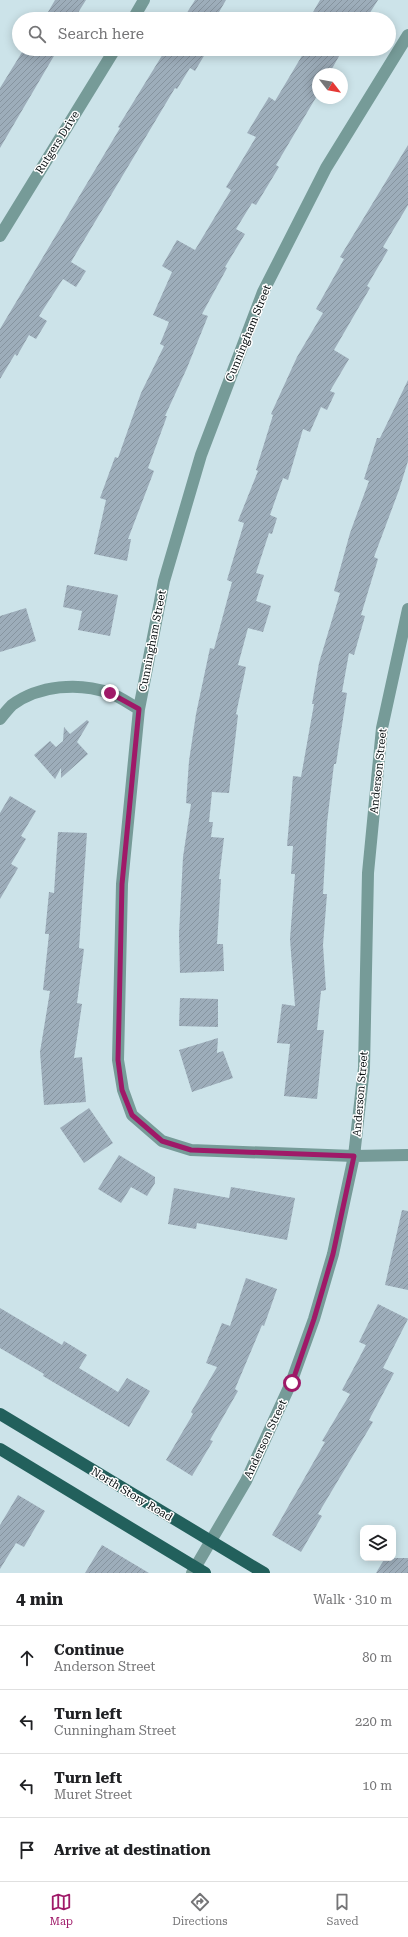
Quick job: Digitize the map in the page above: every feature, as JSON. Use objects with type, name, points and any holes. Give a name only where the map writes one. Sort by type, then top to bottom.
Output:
[{"type":"main road","name":"North Story Road","points":[[1,1417],[264,1573]]},
{"type":"main road","points":[[0,1449],[198,1571]]},
{"type":"street","points":[[137,12],[144,0]]},
{"type":"street","name":"Cunningham Street","points":[[396,54],[408,35]]},
{"type":"street","name":"Rutgers Drive","points":[[0,236],[111,56]]},
{"type":"street","name":"Cunningham Street","points":[[395,56],[326,168],[263,292],[201,454],[164,580],[139,709],[122,884],[118,1060],[122,1090],[132,1115],[162,1141],[191,1150],[354,1156],[408,1155]]},
{"type":"street","name":"Anderson Street","points":[[198,1571],[211,1542],[246,1481],[292,1383],[314,1319],[333,1254],[354,1156],[364,1068],[368,873],[381,736],[408,609]]},
{"type":"street","points":[[0,719],[12,706],[31,694],[60,687],[86,687],[110,693],[139,709]]},
{"type":"building","points":[[55,0],[86,0],[78,12],[48,12]]},
{"type":"building","points":[[195,0],[226,0],[219,12],[187,12]]},
{"type":"building","points":[[320,0],[378,0],[370,12],[313,12]]},
{"type":"building","points":[[20,56],[54,56],[0,148],[0,88]]},
{"type":"building","points":[[162,56],[204,56],[195,71],[190,68],[177,89],[175,88],[71,262],[86,271],[76,287],[63,279],[39,316],[47,321],[36,339],[29,335],[17,356],[15,354],[0,379],[0,329],[120,128],[118,127]]},
{"type":"building","points":[[302,56],[339,56],[332,68],[312,68],[312,104],[276,165],[279,167],[256,205],[252,203],[236,229],[245,234],[225,267],[227,268],[202,314],[208,316],[187,368],[165,416],[167,416],[148,468],[154,471],[128,539],[131,539],[127,561],[94,554],[106,500],[100,498],[115,457],[118,458],[141,393],[164,346],[160,344],[169,322],[153,315],[172,272],[162,266],[177,240],[195,250],[231,190],[226,187],[256,137],[247,133],[269,97],[275,101]]},
{"type":"building","points":[[408,145],[408,205],[383,247],[388,250],[367,286],[370,288],[334,350],[349,359],[330,391],[335,393],[327,410],[321,407],[310,432],[303,429],[288,480],[283,478],[270,515],[277,518],[272,534],[269,533],[256,573],[264,575],[256,601],[271,606],[263,632],[248,628],[238,665],[246,667],[236,714],[238,715],[229,793],[212,792],[209,822],[213,822],[211,837],[224,838],[219,879],[221,879],[217,944],[223,944],[224,971],[180,973],[179,934],[183,857],[191,804],[186,803],[189,761],[196,714],[210,648],[214,649],[232,582],[227,580],[244,523],[238,521],[258,471],[256,470],[273,415],[271,414],[297,357],[323,313],[316,309],[344,259],[340,257]]},
{"type":"building","points":[[408,380],[408,461],[374,557],[378,559],[361,615],[365,616],[354,655],[349,653],[342,692],[347,693],[336,764],[334,764],[327,823],[323,894],[327,894],[323,945],[326,990],[321,991],[317,1030],[324,1030],[317,1099],[284,1096],[290,1044],[277,1043],[282,1004],[295,1006],[290,939],[295,874],[291,874],[293,846],[287,846],[293,776],[301,777],[314,704],[312,704],[319,663],[340,593],[334,591],[350,533],[369,481],[364,479],[377,438],[380,438]]},
{"type":"building","points":[[67,585],[118,595],[110,636],[78,630],[82,611],[63,607]]},
{"type":"building","points":[[26,608],[36,641],[0,652],[0,616]]},
{"type":"building","points":[[87,720],[89,722],[77,742],[88,754],[61,778],[61,768],[55,779],[34,755],[50,741],[56,747],[63,741],[64,727],[70,734]]},
{"type":"building","points":[[10,796],[36,811],[21,836],[26,839],[11,864],[18,868],[0,899],[0,813]]},
{"type":"building","points":[[58,832],[87,833],[79,948],[84,949],[77,1003],[82,1004],[74,1058],[82,1057],[86,1102],[44,1105],[40,1052],[50,991],[43,990],[49,934],[45,934],[49,892],[54,893]]},
{"type":"building","points":[[180,998],[218,999],[218,1027],[179,1026]]},
{"type":"building","points":[[218,1038],[217,1053],[223,1051],[233,1078],[192,1092],[179,1050]]},
{"type":"building","points":[[89,1108],[113,1143],[84,1163],[60,1128]]},
{"type":"building","points":[[119,1155],[155,1177],[155,1183],[147,1196],[131,1187],[121,1203],[98,1189]]},
{"type":"building","points":[[231,1187],[295,1198],[287,1240],[197,1223],[196,1229],[168,1224],[174,1188],[229,1198]]},
{"type":"building","points":[[402,1210],[408,1211],[408,1290],[385,1285]]},
{"type":"building","points":[[246,1278],[277,1289],[264,1326],[262,1325],[235,1389],[238,1391],[210,1440],[213,1441],[192,1476],[166,1460],[193,1414],[191,1412],[217,1367],[206,1363],[222,1323],[230,1326]]},
{"type":"building","points":[[378,1304],[408,1319],[383,1368],[394,1373],[369,1420],[373,1422],[318,1514],[322,1516],[301,1552],[272,1535],[325,1442],[322,1441],[350,1394],[342,1390],[366,1345],[359,1342]]},
{"type":"building","points":[[0,1308],[62,1345],[64,1341],[87,1355],[79,1368],[118,1392],[127,1378],[150,1391],[129,1427],[43,1376],[44,1374],[0,1348]]},
{"type":"building","points":[[18,1495],[45,1511],[24,1547],[16,1543],[0,1569],[0,1525]]},
{"type":"building","points":[[102,1545],[149,1573],[85,1573]]},
{"type":"building","points":[[396,1558],[408,1558],[408,1573],[376,1573],[383,1561],[396,1561]]},
{"type":"route","points":[[110,693],[139,709],[122,884],[118,1060],[122,1090],[132,1115],[162,1141],[191,1150],[354,1156],[333,1254],[314,1319],[292,1383]]}]
